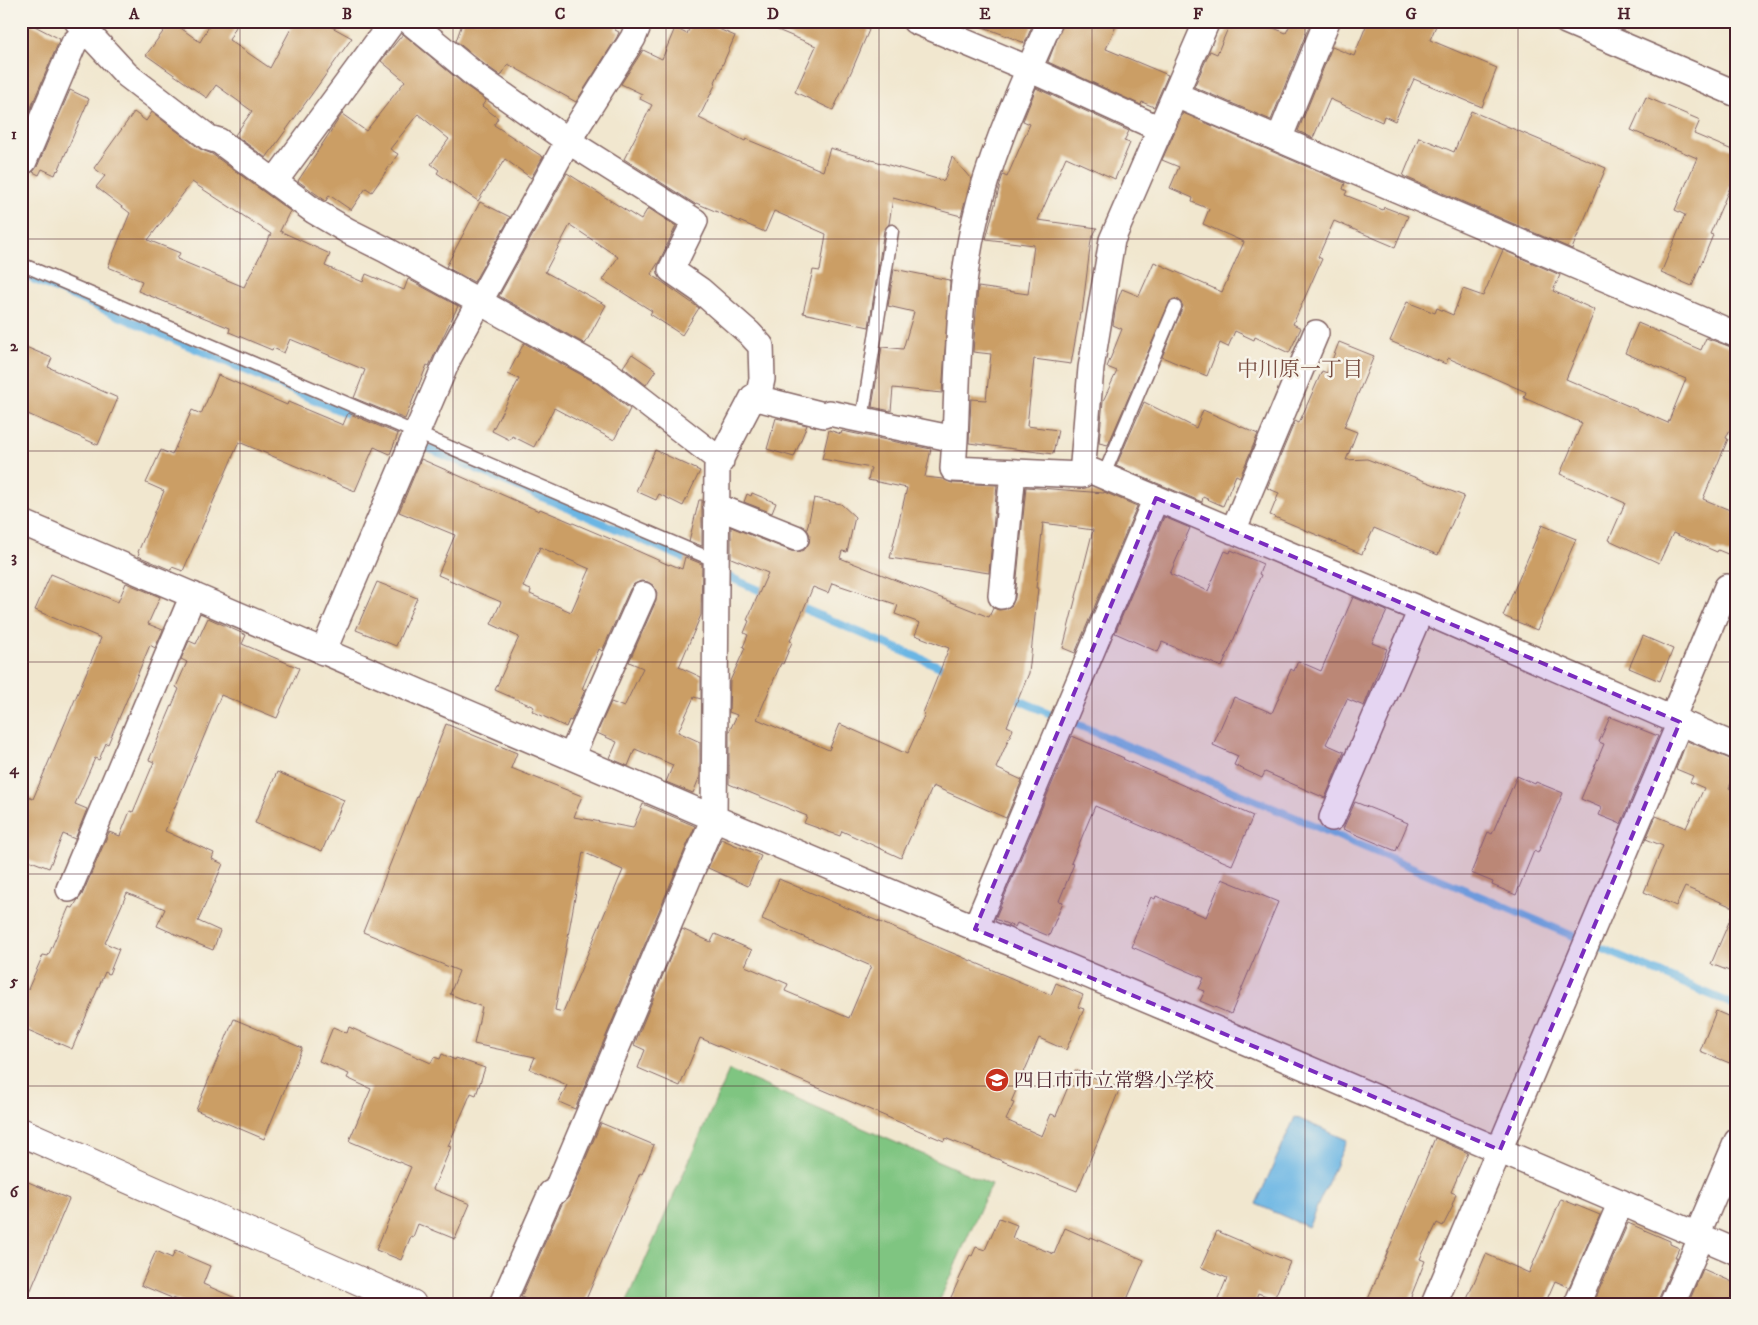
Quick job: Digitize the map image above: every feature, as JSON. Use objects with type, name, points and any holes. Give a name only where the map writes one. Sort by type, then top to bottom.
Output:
[{"type":"street","points":[[274,181],[392,21]]},
{"type":"street","points":[[409,21],[475,75],[568,141],[695,221],[671,270],[700,290],[749,333],[760,346],[762,379],[758,398]]},
{"type":"street","points":[[324,652],[449,357],[568,141],[634,38],[640,21]]},
{"type":"street","points":[[914,21],[1029,69],[1160,129]]},
{"type":"street","points":[[1050,21],[1004,125],[975,220],[966,266],[961,321],[953,469],[1082,475],[1093,472],[1421,610],[1737,747]]},
{"type":"street","points":[[1093,472],[1091,368],[1112,240],[1207,21]]},
{"type":"street","points":[[1279,139],[1327,21]]},
{"type":"street","points":[[1566,21],[1737,94]]},
{"type":"street","points":[[24,161],[83,25],[127,75],[209,138],[219,141],[314,211],[606,372],[721,460]]},
{"type":"street","points":[[1176,94],[1737,335]]},
{"type":"street","points":[[1233,530],[1316,333]]},
{"type":"street","points":[[502,1304],[550,1193],[556,1191],[714,818],[717,466],[753,397],[824,415],[829,413],[955,439]]},
{"type":"street","points":[[1001,596],[1013,472]]},
{"type":"street","points":[[975,929],[1156,498]]},
{"type":"street","points":[[716,506],[796,538]]},
{"type":"street","points":[[21,522],[1737,1252]]},
{"type":"street","points":[[1434,1304],[1587,943],[1676,721],[1727,587]]},
{"type":"street","points":[[571,757],[642,595]]},
{"type":"street","points":[[69,888],[193,596]]},
{"type":"street","points":[[1332,818],[1421,610]]},
{"type":"street","points":[[21,1132],[412,1304]]},
{"type":"street","points":[[1672,1304],[1737,1141]]},
{"type":"street","points":[[1577,1304],[1621,1202]]},
{"type":"lane","points":[[862,420],[892,231]]},
{"type":"lane","points":[[21,264],[716,561]]},
{"type":"lane","points":[[1093,472],[1175,307]]},
{"type":"highlighted area","points":[[1156,498],[1680,722],[1500,1150],[975,929]]},
{"type":"green space","points":[[729,1070],[991,1184],[938,1304],[626,1304]]},
{"type":"water","points":[[1295,1117],[1347,1140],[1308,1227],[1256,1204]]},
{"type":"building","points":[[21,21],[25,21],[60,39],[21,131]]},
{"type":"building","points":[[171,21],[200,42],[212,21],[239,21],[229,40],[270,68],[295,21],[321,21],[352,38],[266,158],[235,135],[252,111],[216,85],[207,98],[146,55]]},
{"type":"building","points":[[463,21],[619,21],[615,30],[619,32],[576,102],[508,64],[501,76],[484,64],[456,41]]},
{"type":"building","points":[[692,21],[700,21],[735,36],[699,118],[745,141],[746,139],[823,171],[830,148],[944,181],[952,157],[971,179],[961,216],[893,198],[889,224],[884,230],[869,327],[803,313],[813,270],[820,271],[826,234],[774,211],[765,232],[695,204],[624,159],[652,105],[640,99],[642,94],[621,84],[643,50],[662,59],[675,28],[687,34]]},
{"type":"building","points":[[756,21],[870,21],[867,29],[869,30],[833,110],[795,92],[816,46]]},
{"type":"building","points":[[973,21],[1034,21],[1025,43],[973,23]]},
{"type":"building","points":[[1064,21],[1118,21],[1106,49],[1168,75],[1154,107],[1142,102],[1141,105],[1048,62]]},
{"type":"building","points":[[1231,21],[1256,21],[1286,33],[1292,21],[1311,21],[1271,120],[1194,87],[1210,51],[1217,54]]},
{"type":"building","points":[[1368,21],[1438,21],[1430,40],[1497,68],[1482,107],[1414,79],[1395,121],[1384,116],[1382,122],[1330,99],[1313,138],[1298,131],[1332,47],[1354,56]]},
{"type":"building","points":[[403,34],[486,100],[482,106],[498,118],[494,125],[543,157],[531,178],[505,159],[478,201],[437,173],[439,170],[431,164],[449,139],[418,114],[390,149],[398,154],[372,192],[366,188],[351,210],[329,195],[326,201],[298,181],[342,114],[366,131],[405,81],[381,61]]},
{"type":"building","points":[[1036,88],[1129,131],[1124,141],[1130,143],[1115,179],[1066,157],[1038,220],[1097,228],[1091,240],[1082,313],[1080,313],[1071,364],[1034,359],[1027,426],[1058,430],[1053,454],[969,443],[971,399],[986,400],[991,354],[973,352],[978,287],[1028,294],[1034,245],[986,239],[1003,175],[1007,177],[1030,124],[1023,121]]},
{"type":"building","points":[[70,90],[89,99],[58,171],[55,175],[42,169],[39,175],[33,172],[37,167]]},
{"type":"building","points":[[1646,97],[1700,120],[1694,134],[1737,152],[1737,171],[1710,234],[1713,235],[1692,286],[1661,273],[1685,215],[1675,210],[1697,158],[1631,130]]},
{"type":"building","points":[[1471,111],[1606,168],[1572,249],[1403,176],[1419,137],[1454,152]]},
{"type":"building","points":[[134,112],[146,121],[152,112],[200,149],[212,154],[290,211],[280,231],[330,254],[325,266],[363,282],[366,274],[404,290],[408,279],[458,306],[429,366],[427,365],[405,419],[354,398],[365,370],[290,339],[284,353],[273,348],[272,350],[229,332],[230,328],[138,291],[142,281],[108,267],[130,213],[96,187],[105,176],[94,168]],"holes":[[[192,182],[271,234],[244,287],[177,259],[180,253],[148,240]]]},
{"type":"building","points":[[1183,113],[1345,183],[1343,189],[1347,191],[1345,195],[1383,210],[1384,207],[1408,216],[1395,247],[1334,221],[1318,257],[1322,259],[1293,324],[1301,328],[1289,353],[1255,337],[1254,340],[1235,331],[1228,347],[1220,343],[1207,376],[1162,357],[1183,306],[1179,300],[1174,299],[1170,301],[1108,445],[1099,443],[1103,401],[1117,371],[1107,367],[1122,329],[1113,325],[1116,305],[1122,289],[1139,296],[1154,262],[1222,292],[1244,242],[1203,224],[1209,209],[1192,202],[1193,198],[1170,188],[1179,167],[1162,160]]},
{"type":"building","points":[[567,173],[641,220],[648,208],[676,226],[660,260],[651,274],[699,308],[682,335],[650,314],[652,311],[603,280],[618,257],[570,225],[545,272],[606,305],[585,344],[499,296]]},
{"type":"building","points":[[480,202],[510,217],[474,282],[446,267]]},
{"type":"building","points":[[1503,250],[1560,275],[1553,291],[1595,310],[1566,379],[1668,423],[1686,379],[1625,353],[1638,323],[1701,350],[1706,338],[1737,349],[1737,414],[1703,499],[1737,513],[1737,554],[1731,552],[1730,555],[1718,550],[1717,552],[1673,533],[1659,563],[1609,540],[1625,503],[1560,474],[1582,423],[1524,398],[1526,392],[1448,358],[1446,364],[1390,341],[1407,302],[1435,313],[1437,308],[1453,315],[1463,289],[1483,296]]},
{"type":"building","points":[[894,269],[949,280],[950,283],[942,393],[893,388],[891,411],[872,407],[882,347],[903,349],[914,312],[888,306]]},
{"type":"building","points":[[1339,342],[1374,356],[1344,427],[1357,432],[1346,460],[1367,459],[1464,496],[1438,555],[1374,528],[1362,554],[1270,515],[1279,493],[1267,488],[1295,421],[1299,423],[1322,371],[1327,373]]},
{"type":"building","points":[[524,343],[598,384],[630,409],[614,440],[554,408],[534,447],[512,436],[510,440],[492,431],[519,379],[508,374]]},
{"type":"building","points":[[21,345],[52,358],[48,367],[118,398],[98,445],[21,411]]},
{"type":"building","points":[[632,354],[656,370],[646,385],[623,367]]},
{"type":"building","points":[[218,375],[287,405],[288,402],[343,425],[348,413],[398,434],[390,454],[374,447],[355,491],[239,442],[183,571],[172,567],[171,570],[138,556],[164,491],[146,483],[161,450],[172,455],[192,410],[201,414]]},
{"type":"building","points":[[1144,402],[1196,428],[1203,410],[1258,434],[1240,477],[1236,475],[1223,506],[1203,497],[1202,502],[1116,466]]},
{"type":"building","points":[[776,418],[807,425],[794,457],[767,449]]},
{"type":"building","points":[[829,430],[841,434],[842,431],[931,449],[925,477],[943,479],[952,483],[997,485],[989,573],[890,558],[907,488],[868,480],[871,468],[822,459]]},
{"type":"building","points":[[655,450],[700,471],[683,506],[659,494],[656,500],[636,491]]},
{"type":"building","points":[[421,459],[669,565],[682,569],[685,557],[702,564],[701,615],[679,667],[701,677],[701,699],[694,697],[678,732],[700,742],[700,776],[693,793],[666,782],[673,765],[635,749],[628,766],[610,758],[617,742],[597,733],[611,702],[624,707],[643,668],[629,662],[656,601],[657,593],[654,586],[648,582],[641,581],[634,584],[630,589],[602,651],[599,649],[582,689],[585,690],[571,721],[569,720],[566,727],[532,711],[534,707],[495,690],[519,637],[491,624],[501,602],[438,575],[455,535],[399,512]],"holes":[[[540,547],[590,569],[571,612],[530,594],[531,590],[523,587]]]},
{"type":"building","points":[[1026,487],[1104,492],[1137,506],[1075,653],[1063,648],[1093,530],[1043,523],[1029,673],[1007,726],[1013,729],[996,768],[1022,780],[1006,818],[933,786],[901,858],[842,831],[840,836],[804,823],[807,816],[729,784],[729,732],[737,715],[729,712],[730,681],[745,648],[743,647],[748,635],[744,633],[749,621],[747,620],[768,573],[731,558],[731,527],[791,551],[799,552],[805,549],[809,543],[810,535],[807,529],[814,498],[841,504],[855,517],[847,552],[842,551],[840,558],[989,617],[993,608],[999,610],[1006,609],[1012,605],[1015,598]],"holes":[[[832,583],[898,605],[895,614],[920,623],[915,635],[949,648],[923,713],[925,714],[907,754],[840,724],[829,750],[757,719],[781,663],[783,664],[792,642],[790,641],[813,587],[828,593]]]},
{"type":"building","points":[[752,493],[776,503],[772,513],[744,502],[747,494],[751,496]]},
{"type":"building","points":[[699,500],[702,500],[702,546],[689,541]]},
{"type":"building","points":[[1164,517],[1190,528],[1170,574],[1208,591],[1225,551],[1230,553],[1231,550],[1263,564],[1259,574],[1261,575],[1222,667],[1162,642],[1158,652],[1115,633]]},
{"type":"building","points":[[1542,525],[1576,539],[1537,630],[1503,616]]},
{"type":"building","points":[[51,574],[118,602],[126,583],[160,597],[148,624],[163,630],[155,648],[150,645],[108,744],[106,743],[99,760],[95,758],[75,804],[87,809],[75,839],[63,834],[49,868],[21,857],[21,794],[33,799],[101,638],[35,610]]},
{"type":"building","points":[[377,582],[417,598],[396,646],[356,630]]},
{"type":"building","points":[[1353,597],[1387,611],[1372,643],[1387,649],[1364,706],[1347,699],[1326,744],[1344,752],[1325,798],[1265,772],[1262,778],[1234,765],[1238,756],[1213,745],[1234,697],[1272,713],[1291,669],[1294,671],[1298,661],[1321,671]]},
{"type":"building","points":[[208,618],[246,635],[242,644],[299,668],[277,718],[221,695],[165,831],[214,853],[212,859],[223,864],[198,921],[220,931],[213,950],[198,944],[157,926],[165,909],[127,893],[105,943],[119,949],[109,974],[105,972],[72,1049],[21,1027],[21,1005],[43,955],[48,956],[69,907],[73,908],[82,895],[109,832],[120,836],[130,811],[133,812],[154,762],[149,760],[179,689],[176,687],[187,662],[181,659],[189,641],[196,644]]},
{"type":"building","points":[[1643,636],[1673,649],[1660,681],[1629,668]]},
{"type":"building","points":[[1610,717],[1658,736],[1621,824],[1599,815],[1602,808],[1581,799],[1604,744],[1599,742]]},
{"type":"building","points":[[446,724],[517,753],[511,768],[582,796],[574,817],[633,828],[643,804],[695,826],[575,1109],[559,1102],[567,1085],[530,1069],[535,1057],[474,1044],[482,1007],[450,994],[459,971],[363,932]],"holes":[[[583,852],[623,870],[563,1012],[555,1010]]]},
{"type":"building","points":[[1072,736],[1253,816],[1232,865],[1095,806],[1071,863],[1074,864],[1059,901],[1063,902],[1049,936],[1017,923],[1015,927],[995,919]]},
{"type":"building","points":[[1687,741],[1737,762],[1737,770],[1729,788],[1737,792],[1737,974],[1711,964],[1735,908],[1685,887],[1676,906],[1644,892],[1663,846],[1646,839],[1656,816],[1686,828],[1704,788],[1690,782],[1693,776],[1676,769]]},
{"type":"building","points":[[277,772],[344,800],[322,851],[255,823]]},
{"type":"building","points":[[1517,776],[1563,793],[1538,853],[1534,851],[1516,895],[1492,885],[1493,882],[1471,873],[1488,832],[1492,834]]},
{"type":"building","points":[[1355,802],[1408,823],[1396,851],[1343,829]]},
{"type":"building","points":[[721,839],[761,856],[748,886],[708,868]]},
{"type":"building","points":[[779,879],[1051,995],[1056,983],[1083,995],[1078,1007],[1084,1009],[1066,1050],[1039,1038],[1011,1102],[1014,1103],[1006,1120],[1042,1136],[1051,1114],[1056,1116],[1075,1070],[1120,1088],[1077,1191],[945,1138],[944,1141],[700,1038],[680,1086],[638,1068],[645,1050],[634,1045],[682,929],[711,942],[715,934],[752,950],[745,966],[788,984],[785,991],[849,1018],[871,966],[762,919]]},
{"type":"building","points":[[1222,879],[1278,902],[1231,1014],[1200,1001],[1205,991],[1199,989],[1204,978],[1132,947],[1151,897],[1155,899],[1156,896],[1206,917]]},
{"type":"building","points":[[1716,1011],[1737,1020],[1737,1066],[1700,1051]]},
{"type":"building","points":[[234,1019],[302,1048],[264,1139],[196,1110]]},
{"type":"building","points":[[333,1027],[347,1033],[349,1027],[431,1063],[434,1057],[440,1059],[442,1054],[455,1060],[456,1058],[485,1068],[476,1095],[471,1093],[448,1146],[451,1147],[433,1189],[470,1204],[455,1239],[418,1224],[401,1260],[376,1250],[411,1167],[349,1141],[371,1089],[347,1078],[349,1074],[319,1061]]},
{"type":"building","points":[[601,1123],[654,1145],[642,1174],[640,1173],[584,1304],[537,1304],[521,1297],[562,1204],[569,1197]]},
{"type":"building","points":[[1435,1138],[1468,1153],[1451,1192],[1456,1194],[1453,1206],[1443,1226],[1437,1223],[1420,1259],[1425,1261],[1408,1304],[1366,1304]]},
{"type":"building","points":[[21,1179],[69,1199],[25,1304],[21,1304]]},
{"type":"building","points":[[1561,1199],[1600,1215],[1569,1287],[1555,1281],[1545,1304],[1465,1304],[1486,1254],[1529,1273]]},
{"type":"building","points":[[999,1218],[1017,1225],[1012,1238],[1054,1254],[1065,1228],[1144,1260],[1125,1304],[948,1304],[970,1255],[972,1256],[976,1247],[985,1250]]},
{"type":"building","points":[[1628,1223],[1670,1241],[1670,1244],[1679,1248],[1658,1304],[1593,1304]]},
{"type":"building","points":[[1217,1231],[1290,1262],[1274,1299],[1258,1293],[1254,1304],[1216,1304],[1227,1278],[1201,1267]]},
{"type":"building","points":[[156,1251],[172,1258],[175,1251],[210,1266],[203,1284],[249,1304],[186,1304],[141,1285]]},
{"type":"building","points":[[1703,1269],[1737,1284],[1737,1304],[1688,1304]]},
{"type":"waterway","points":[[21,274],[357,418]]},
{"type":"waterway","points":[[423,446],[705,567]]},
{"type":"waterway","points":[[729,577],[768,594]]},
{"type":"waterway","points":[[795,605],[950,671]]},
{"type":"waterway","points":[[1009,696],[1051,714]]},
{"type":"waterway","points":[[1076,724],[1737,1006]]},
{"type":"place","name":"四日市市立常磐小学校","points":[[997,1080]]},
{"type":"district","name":"中川原一丁目","points":[[1300,369]]}]
